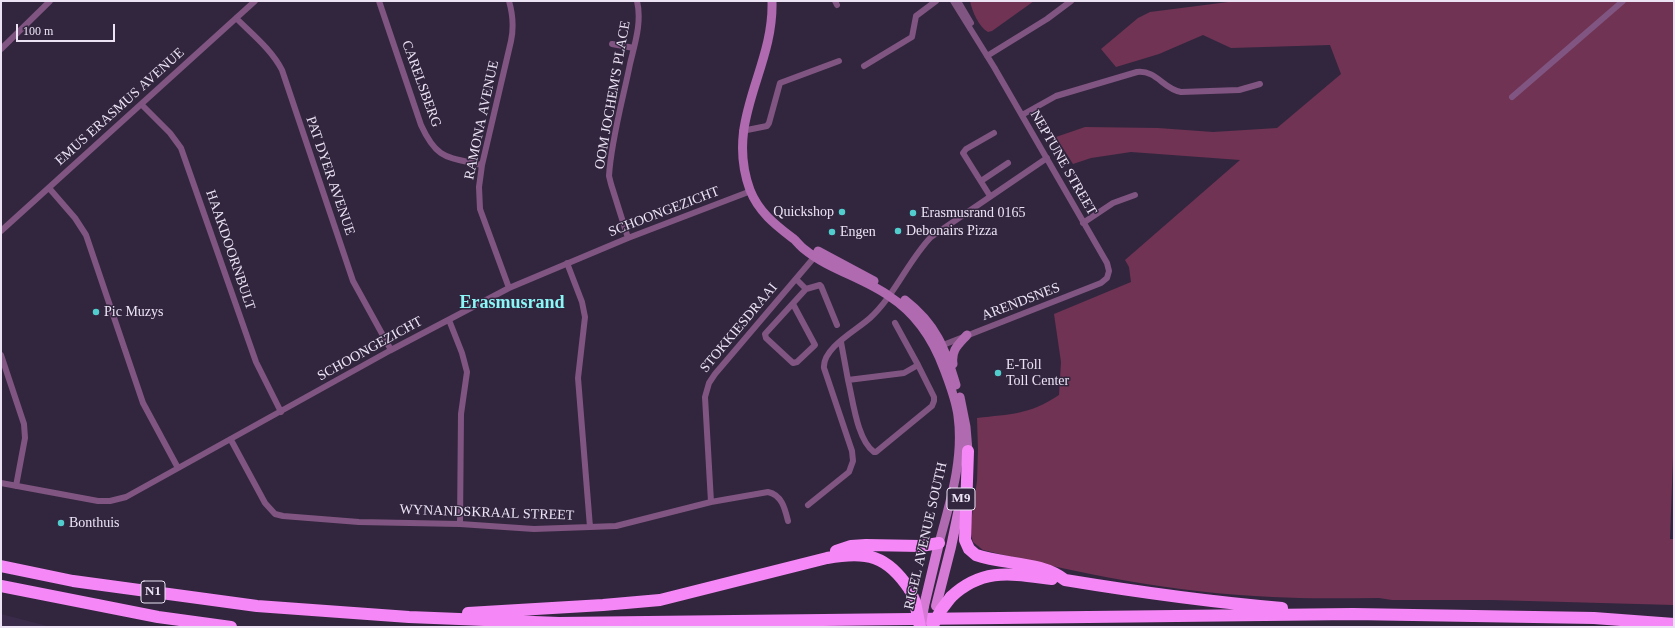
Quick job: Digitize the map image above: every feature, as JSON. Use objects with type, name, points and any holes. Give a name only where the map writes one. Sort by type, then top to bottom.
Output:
[{"type":"highway","points":[[968,451],[964,531],[965,540],[969,549],[982,557],[1030,566],[1056,574],[1065,580]]},
{"type":"highway","points":[[755,576],[851,546],[866,545],[914,547],[939,543]]},
{"type":"highway","points":[[409,617],[637,603],[687,594],[827,558],[849,554],[861,554],[881,561],[893,569],[903,579],[910,590],[926,626]]},
{"type":"highway","name":"N1","points":[[1,566],[73,581],[257,606],[409,617],[559,623],[1352,614],[1594,618],[1674,624]]},
{"type":"highway","points":[[926,626],[951,597],[970,582],[998,574],[1065,580],[1219,603],[1352,614]]},
{"type":"highway","name":"N1","points":[[1,586],[158,617],[231,627]]},
{"type":"highway","points":[[926,626],[930,606]]},
{"type":"main road","name":"RIGEL AVENUE SOUTH","points":[[772,1],[770,34],[742,131],[742,156],[751,191],[760,208],[771,222],[795,240],[804,250],[843,263],[917,310],[927,319],[939,347],[954,396],[959,431],[956,475],[931,580],[930,606]]},
{"type":"main road","points":[[960,398],[952,362],[952,353],[955,347],[968,336]]},
{"type":"main road","name":"RIGEL AVENUE SOUTH","points":[[930,606],[941,587],[951,547],[961,504],[968,451],[966,427],[960,398],[948,359],[939,347]]},
{"type":"street","points":[[1,49],[50,1]]},
{"type":"street","name":"EMUS ERASMUS AVENUE","points":[[1,231],[142,105],[255,1]]},
{"type":"street","name":"CARELSBERG","points":[[379,1],[421,125],[431,144],[436,151],[444,156],[482,165]]},
{"type":"street","name":"RAMONA AVENUE","points":[[509,1],[513,14],[514,27],[482,165],[479,187],[480,210],[509,288]]},
{"type":"street","name":"OOM JOCHEM'S PLACE","points":[[628,238],[609,176],[613,148],[639,27],[637,1]]},
{"type":"street","points":[[864,66],[912,37],[916,16],[936,1]]},
{"type":"street","name":"NEPTUNE STREET","points":[[953,1],[988,56]]},
{"type":"street","name":"NEPTUNE STREET","points":[[958,1],[994,67],[1107,263],[1109,271]]},
{"type":"street","points":[[988,56],[1047,19],[1071,1]]},
{"type":"street","points":[[1512,97],[1623,1]]},
{"type":"street","name":"PAT DYER AVENUE","points":[[236,18],[273,57],[282,70],[353,281],[390,350]]},
{"type":"street","points":[[612,44],[634,48]]},
{"type":"street","points":[[742,131],[767,126],[769,124],[780,83],[839,61]]},
{"type":"street","points":[[1022,115],[1056,96],[1137,72],[1147,72],[1152,74],[1173,90],[1181,92],[1239,90],[1260,84]]},
{"type":"street","name":"HAAKDOORNBULT","points":[[142,105],[182,148],[256,362],[281,412]]},
{"type":"street","points":[[990,196],[963,153],[966,149],[994,133]]},
{"type":"street","points":[[808,505],[849,472],[853,461],[852,451],[824,364],[827,354],[872,316],[890,293],[921,247],[931,237],[1047,158]]},
{"type":"street","points":[[981,181],[1008,163]]},
{"type":"street","points":[[49,188],[75,218],[86,235],[143,404],[178,468]]},
{"type":"street","name":"SCHOONGEZICHT","points":[[1,483],[73,497],[110,502],[126,498],[390,350],[509,288],[628,238],[751,191]]},
{"type":"street","points":[[1083,223],[1113,203],[1135,196]]},
{"type":"street","name":"STOKKIESDRAAI","points":[[711,502],[705,397],[707,389],[719,368],[817,254]]},
{"type":"street","points":[[567,263],[582,302],[585,317],[578,378],[590,527]]},
{"type":"street","name":"ARENDSNES","points":[[939,347],[1101,282],[1107,278],[1109,271]]},
{"type":"street","points":[[796,279],[806,289]]},
{"type":"street","points":[[793,304],[815,345],[797,362],[793,363],[766,338],[765,334],[806,289],[821,286],[837,325]]},
{"type":"street","points":[[449,320],[462,353],[467,372],[461,414],[460,524]]},
{"type":"street","points":[[841,342],[858,426],[868,448],[876,452],[932,406],[934,401],[934,397],[895,323]]},
{"type":"street","points":[[1,355],[24,424],[25,438],[16,486]]},
{"type":"street","points":[[848,380],[904,373],[918,365]]},
{"type":"street","name":"WYNANDSKRAAL STREET","points":[[231,440],[259,493],[275,514],[359,522],[460,524],[534,529],[616,526],[711,502],[764,492],[772,493],[780,499],[788,521]]},
{"type":"shaded area","points":[[970,1],[1034,1],[992,31],[988,32],[976,18]]},
{"type":"shaded area","points":[[1236,1],[1674,1],[1674,428],[1670,539],[1674,539],[1674,605],[1492,600],[1299,598],[1236,595],[1126,581],[1090,574],[983,550],[973,542],[970,530],[977,481],[977,418],[1029,410],[1048,402],[1059,395],[1061,362],[1054,314],[1131,282],[1129,267],[1125,260],[1240,160],[1131,152],[1091,158],[1073,164],[1056,137],[1085,127],[1158,128],[1213,132],[1277,128],[1341,74],[1330,45],[1231,48],[1203,35],[1159,54],[1116,67],[1101,49],[1138,18],[1150,12]]},
{"type":"shaded area","points":[[1,614],[51,627],[1,627]]},
{"type":"place","name":"Quickshop","points":[[842,212]]},
{"type":"place","name":"Erasmusrand 0165","points":[[913,213]]},
{"type":"place","name":"Debonairs Pizza","points":[[898,231]]},
{"type":"place","name":"Engen","points":[[832,232]]},
{"type":"place","name":"Pic Muzys","points":[[96,312]]},
{"type":"place","name":"E-Toll Toll Center","points":[[998,373]]},
{"type":"place","name":"Bonthuis","points":[[61,523]]},
{"type":"district","name":"Erasmusrand","points":[[512,303]]}]
